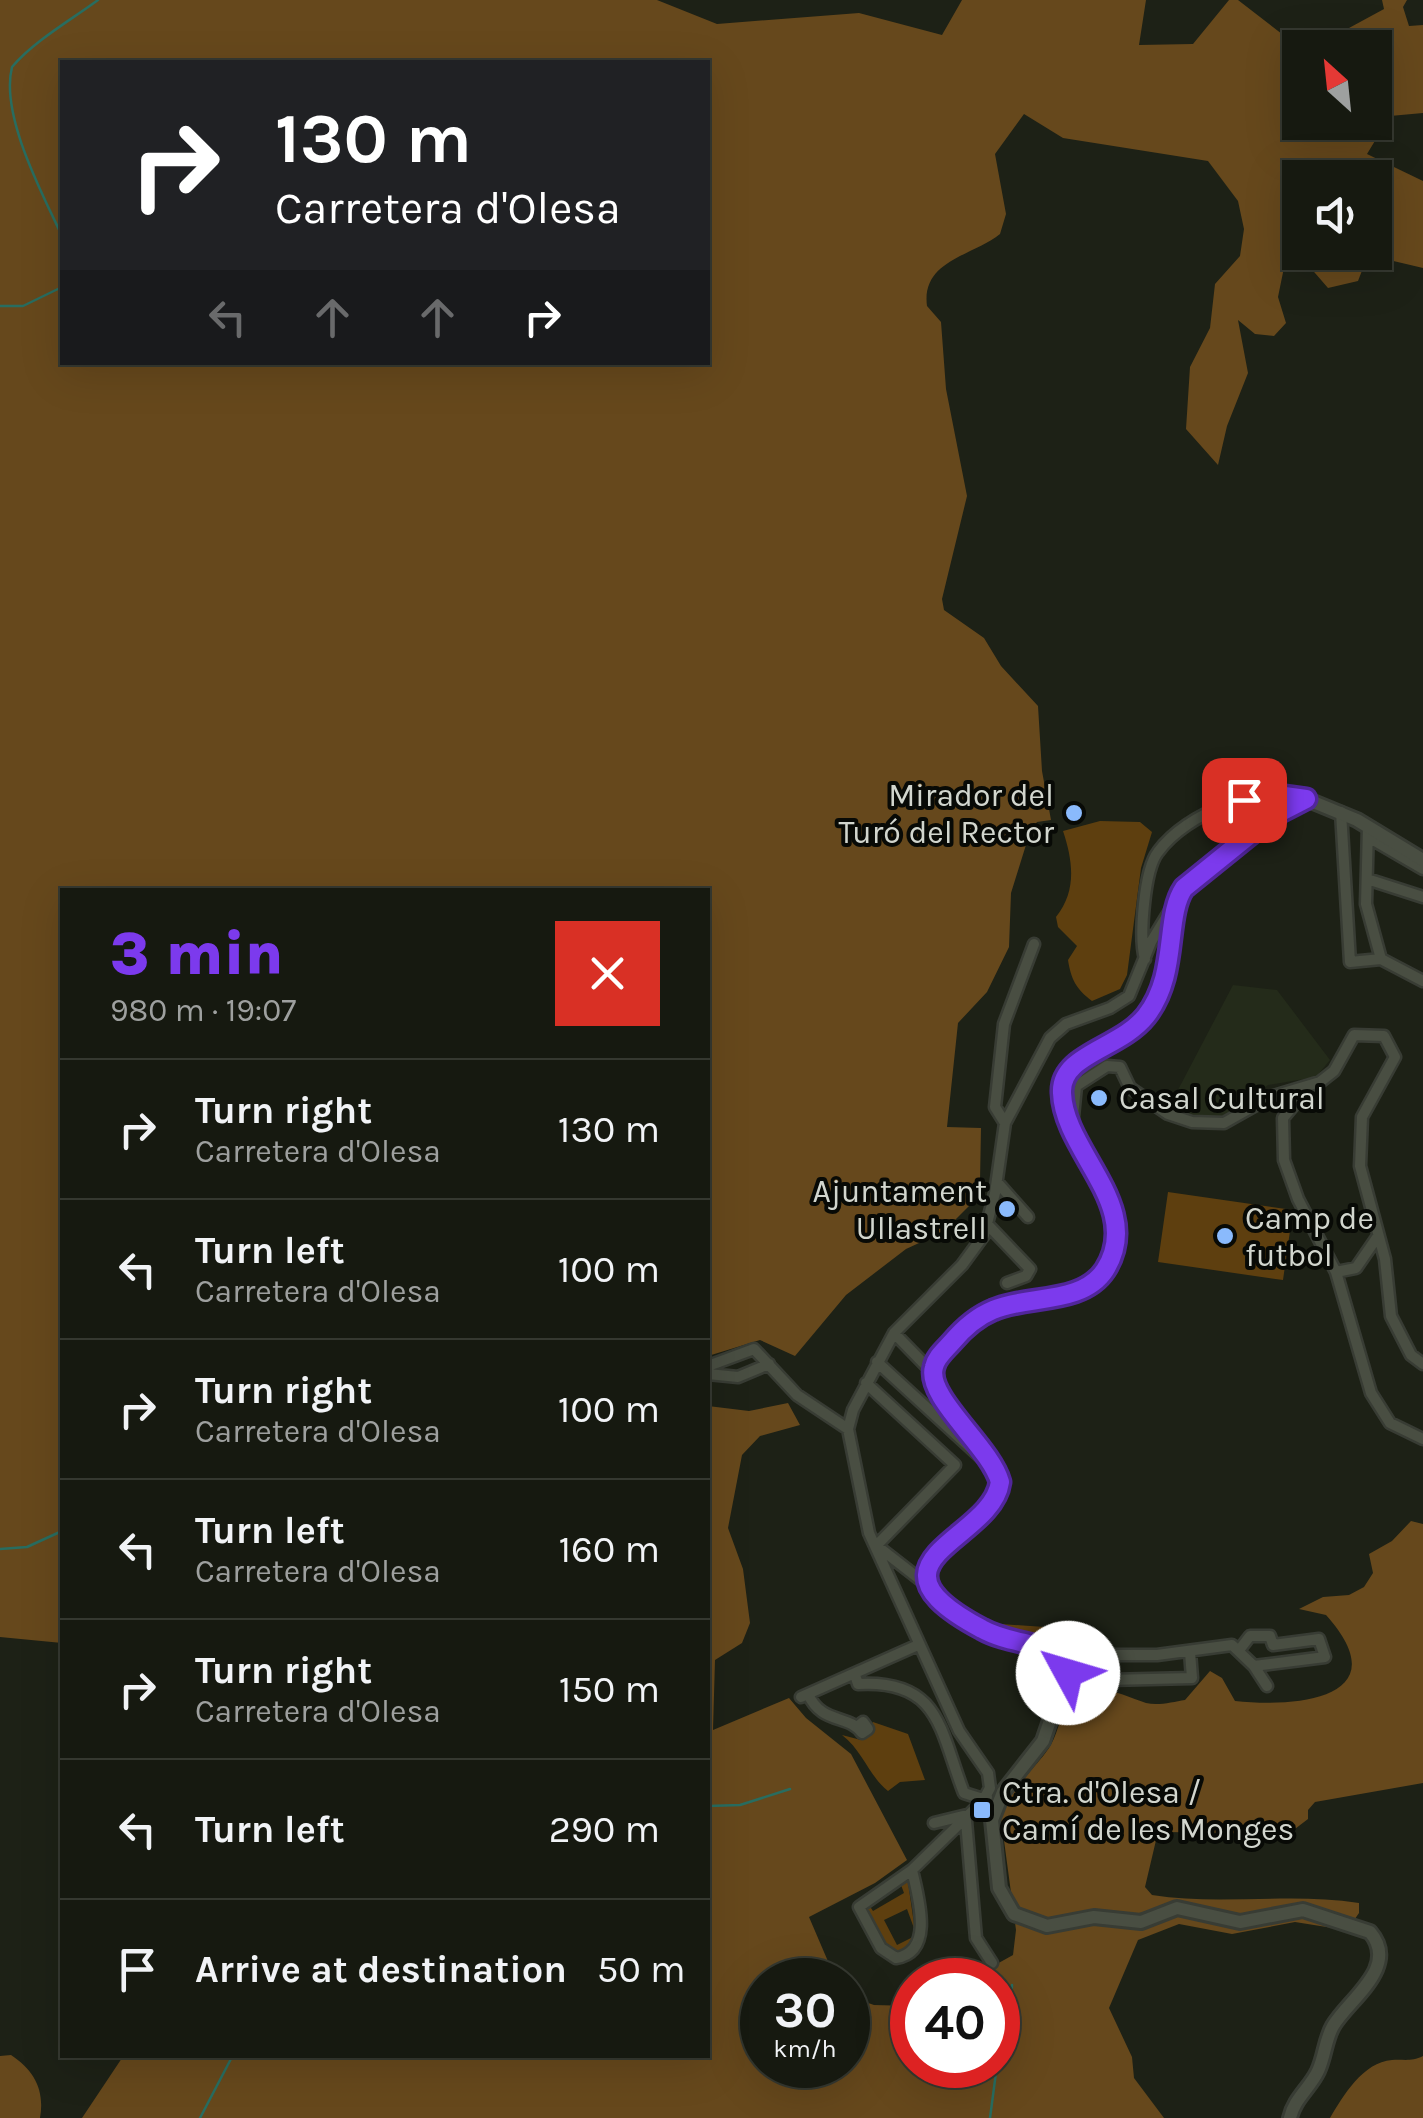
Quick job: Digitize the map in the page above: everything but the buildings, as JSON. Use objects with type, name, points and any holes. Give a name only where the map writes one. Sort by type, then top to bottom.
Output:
[{"type":"street","points":[[1146,958],[1143,922],[1150,876],[1159,850],[1186,827],[1244,800],[1270,794],[1306,799],[1341,812],[1422,864],[1419,896],[1367,879]]},
{"type":"street","points":[[912,1870],[920,1941],[914,1952],[896,1958],[882,1948],[859,1908],[912,1870],[968,1817],[990,1788],[988,1773],[959,1731],[868,1528],[866,1496],[848,1429],[876,1362],[894,1333],[962,1265],[988,1225],[1005,1123],[1057,1030],[1129,996],[1167,910],[1195,877],[1273,816],[1306,799]]},
{"type":"street","points":[[1341,812],[1350,962],[1381,960],[1423,981]]},
{"type":"street","points":[[1368,832],[1370,928],[1381,960]]},
{"type":"street","points":[[932,1372],[937,1359],[963,1330],[984,1314],[1072,1292],[1106,1269],[1113,1248],[1111,1208],[1062,1098],[1065,1073],[1074,1062],[1122,1040],[1151,1009],[1172,954],[1179,895]]},
{"type":"street","points":[[1005,1123],[995,1108],[1004,1024],[1034,944]]},
{"type":"street","points":[[1423,1364],[1411,1355],[1391,1316],[1378,1236],[1360,1166],[1358,1136],[1367,1106],[1395,1051],[1384,1036],[1354,1035],[1334,1071],[1310,1086],[1285,1113],[1280,1144],[1298,1199],[1336,1272],[1339,1297],[1377,1407],[1400,1430],[1423,1438]]},
{"type":"street","points":[[1072,1127],[1076,1086],[1115,1065],[1130,1088],[1168,1114],[1210,1124],[1237,1120],[1270,1097],[1310,1086]]},
{"type":"street","points":[[997,1182],[1028,1217]]},
{"type":"street","points":[[988,1225],[1030,1269],[1026,1276],[1007,1283]]},
{"type":"street","points":[[1336,1272],[1356,1268],[1378,1236]]},
{"type":"street","points":[[894,1333],[932,1372],[940,1395],[983,1447],[999,1487],[993,1502],[934,1553],[928,1571],[932,1589]]},
{"type":"street","points":[[710,1365],[754,1348],[798,1395],[848,1429]]},
{"type":"street","points":[[876,1362],[996,1472]]},
{"type":"street","points":[[710,1374],[738,1377],[770,1364]]},
{"type":"street","points":[[866,1383],[955,1465],[876,1546]]},
{"type":"street","points":[[876,1546],[932,1589],[949,1608],[984,1630],[1063,1655],[1190,1652],[1218,1645],[1240,1650],[1266,1686]]},
{"type":"street","points":[[1240,1650],[1250,1636],[1270,1636],[1274,1645],[1318,1639],[1325,1657],[1254,1666]]},
{"type":"street","points":[[858,1726],[821,1713],[804,1695],[918,1645]]},
{"type":"street","points":[[1066,1681],[1192,1678],[1190,1652]]},
{"type":"street","points":[[1063,1655],[1066,1681],[1042,1741],[1007,1788],[992,1820],[993,1853],[1002,1896],[1025,1921],[1047,1926],[1094,1917],[1133,1923],[1177,1908],[1240,1922],[1302,1910],[1370,1932],[1378,1946],[1378,1961],[1362,1994],[1332,2028],[1319,2069],[1290,2118]]},
{"type":"street","points":[[855,1675],[858,1684],[893,1684],[929,1706],[945,1733],[964,1792],[984,1799],[1007,1788]]},
{"type":"street","points":[[934,1822],[968,1817]]},
{"type":"street","points":[[968,1817],[976,1938],[989,1958]]},
{"type":"shaded area","points":[[0,0],[657,0],[717,24],[859,13],[942,35],[962,0],[1146,0],[1139,45],[1193,44],[1229,0],[1238,0],[1282,34],[1282,140],[1375,140],[1367,154],[1379,160],[1282,160],[1284,270],[1278,297],[1286,323],[1274,336],[1255,334],[1238,320],[1248,373],[1227,426],[1218,465],[1186,429],[1190,367],[1210,328],[1215,284],[1240,256],[1244,229],[1238,201],[1208,161],[1063,138],[1024,114],[995,154],[1006,214],[1000,234],[951,261],[932,278],[927,306],[941,322],[946,389],[967,496],[942,599],[944,610],[984,638],[1001,666],[1038,706],[1042,771],[1051,820],[1037,822],[1030,832],[1011,893],[1009,947],[987,992],[958,1023],[947,1127],[981,1128],[980,1181],[969,1206],[943,1232],[906,1249],[846,1295],[795,1356],[760,1340],[710,1355],[710,888],[60,888],[60,1643],[0,1637]]},
{"type":"shaded area","points":[[1382,0],[1407,0],[1403,7],[1409,26],[1423,25],[1423,113],[1392,116],[1392,30],[1345,30],[1384,9]]},
{"type":"shaded area","points":[[1392,166],[1423,181],[1423,268],[1392,261]]},
{"type":"shaded area","points":[[1312,270],[1362,270],[1358,281],[1328,288]]},
{"type":"shaded area","points":[[1100,821],[1140,822],[1152,832],[1141,868],[1127,975],[1120,989],[1092,1001],[1073,978],[1068,960],[1077,946],[1058,927],[1056,917],[1067,897],[1071,876],[1063,831]]},
{"type":"shaded area","points":[[1233,985],[1277,990],[1330,1060],[1316,1077],[1268,1085],[1228,1115],[1210,1118],[1181,1113],[1169,1107]]},
{"type":"shaded area","name":"Camp de futbol","points":[[1168,1192],[1293,1210],[1283,1280],[1158,1262]]},
{"type":"shaded area","points":[[788,1403],[800,1425],[760,1436],[742,1455],[728,1528],[743,1569],[750,1623],[742,1643],[715,1660],[713,1730],[789,1698],[806,1718],[851,1754],[907,1860],[875,1883],[809,1917],[827,1958],[740,1958],[740,2088],[870,2088],[870,2004],[890,2005],[890,2088],[1020,2088],[1020,1958],[1008,1958],[1013,1955],[1016,1930],[1001,1818],[1015,1790],[1049,1748],[1069,1704],[1091,1690],[1119,1693],[1151,1704],[1185,1700],[1210,1671],[1222,1678],[1235,1701],[1286,1702],[1332,1692],[1346,1681],[1352,1664],[1346,1643],[1326,1615],[1299,1609],[1323,1597],[1349,1595],[1364,1587],[1373,1573],[1369,1554],[1392,1541],[1411,1521],[1423,1524],[1423,1783],[1315,1802],[1308,1810],[1308,1819],[1291,1832],[1168,1832],[1157,1836],[1145,1887],[1152,1895],[1178,1898],[1359,1903],[1359,1913],[1350,1926],[1339,1929],[1295,1922],[1232,1934],[1179,1924],[1138,1940],[1109,2008],[1132,2057],[1134,2078],[1164,2118],[82,2118],[122,2058],[710,2058],[710,1406],[749,1411]]},
{"type":"shaded area","points":[[1071,1623],[1077,1627],[1073,1638],[1067,1638],[1066,1649],[1015,1634],[1000,1624],[1059,1628]]},
{"type":"shaded area","points":[[873,1722],[908,1734],[925,1780],[900,1782],[888,1791],[881,1785],[842,1735],[861,1740]]},
{"type":"shaded area","points":[[908,1882],[915,1931],[907,1909],[884,1920],[897,1945],[915,1936],[912,1946],[896,1952],[885,1945],[864,1909],[869,1905],[873,1911],[904,1893],[901,1885]]},
{"type":"shaded area","points":[[11,2055],[36,2082],[41,2098],[40,2118],[0,2118],[0,2056]]},
{"type":"shaded area","points":[[1423,2056],[1423,2118],[1330,2118],[1355,2082],[1372,2067]]},
{"type":"waterway","points":[[60,232],[17,130],[10,86],[12,67],[98,0]]},
{"type":"waterway","points":[[0,306],[23,306],[60,288]]},
{"type":"waterway","points":[[0,1549],[27,1547],[60,1532]]},
{"type":"waterway","points":[[710,1806],[740,1805],[790,1789]]},
{"type":"waterway","points":[[200,2118],[231,2058]]},
{"type":"waterway","points":[[990,2118],[994,2088]]},
{"type":"place","name":"Mirador del Turó del Rector","points":[[1074,813]]},
{"type":"place","name":"Casal Cultural","points":[[1099,1098]]},
{"type":"place","name":"Ajuntament Ullastrell","points":[[1007,1209]]},
{"type":"place","name":"Camp de futbol","points":[[1225,1236]]},
{"type":"place","name":"Ctra. d'Olesa / Camí de les Monges","points":[[982,1810]]},
{"type":"route","points":[[1068,1673],[1063,1655],[984,1630],[949,1608],[932,1589],[928,1571],[934,1553],[985,1512],[1000,1482],[988,1454],[940,1395],[932,1372],[937,1359],[984,1314],[1083,1288],[1106,1269],[1113,1248],[1111,1208],[1065,1110],[1062,1081],[1074,1062],[1122,1040],[1151,1009],[1167,972],[1179,895],[1184,888],[1289,804],[1306,799],[1270,794],[1244,800]]}]
